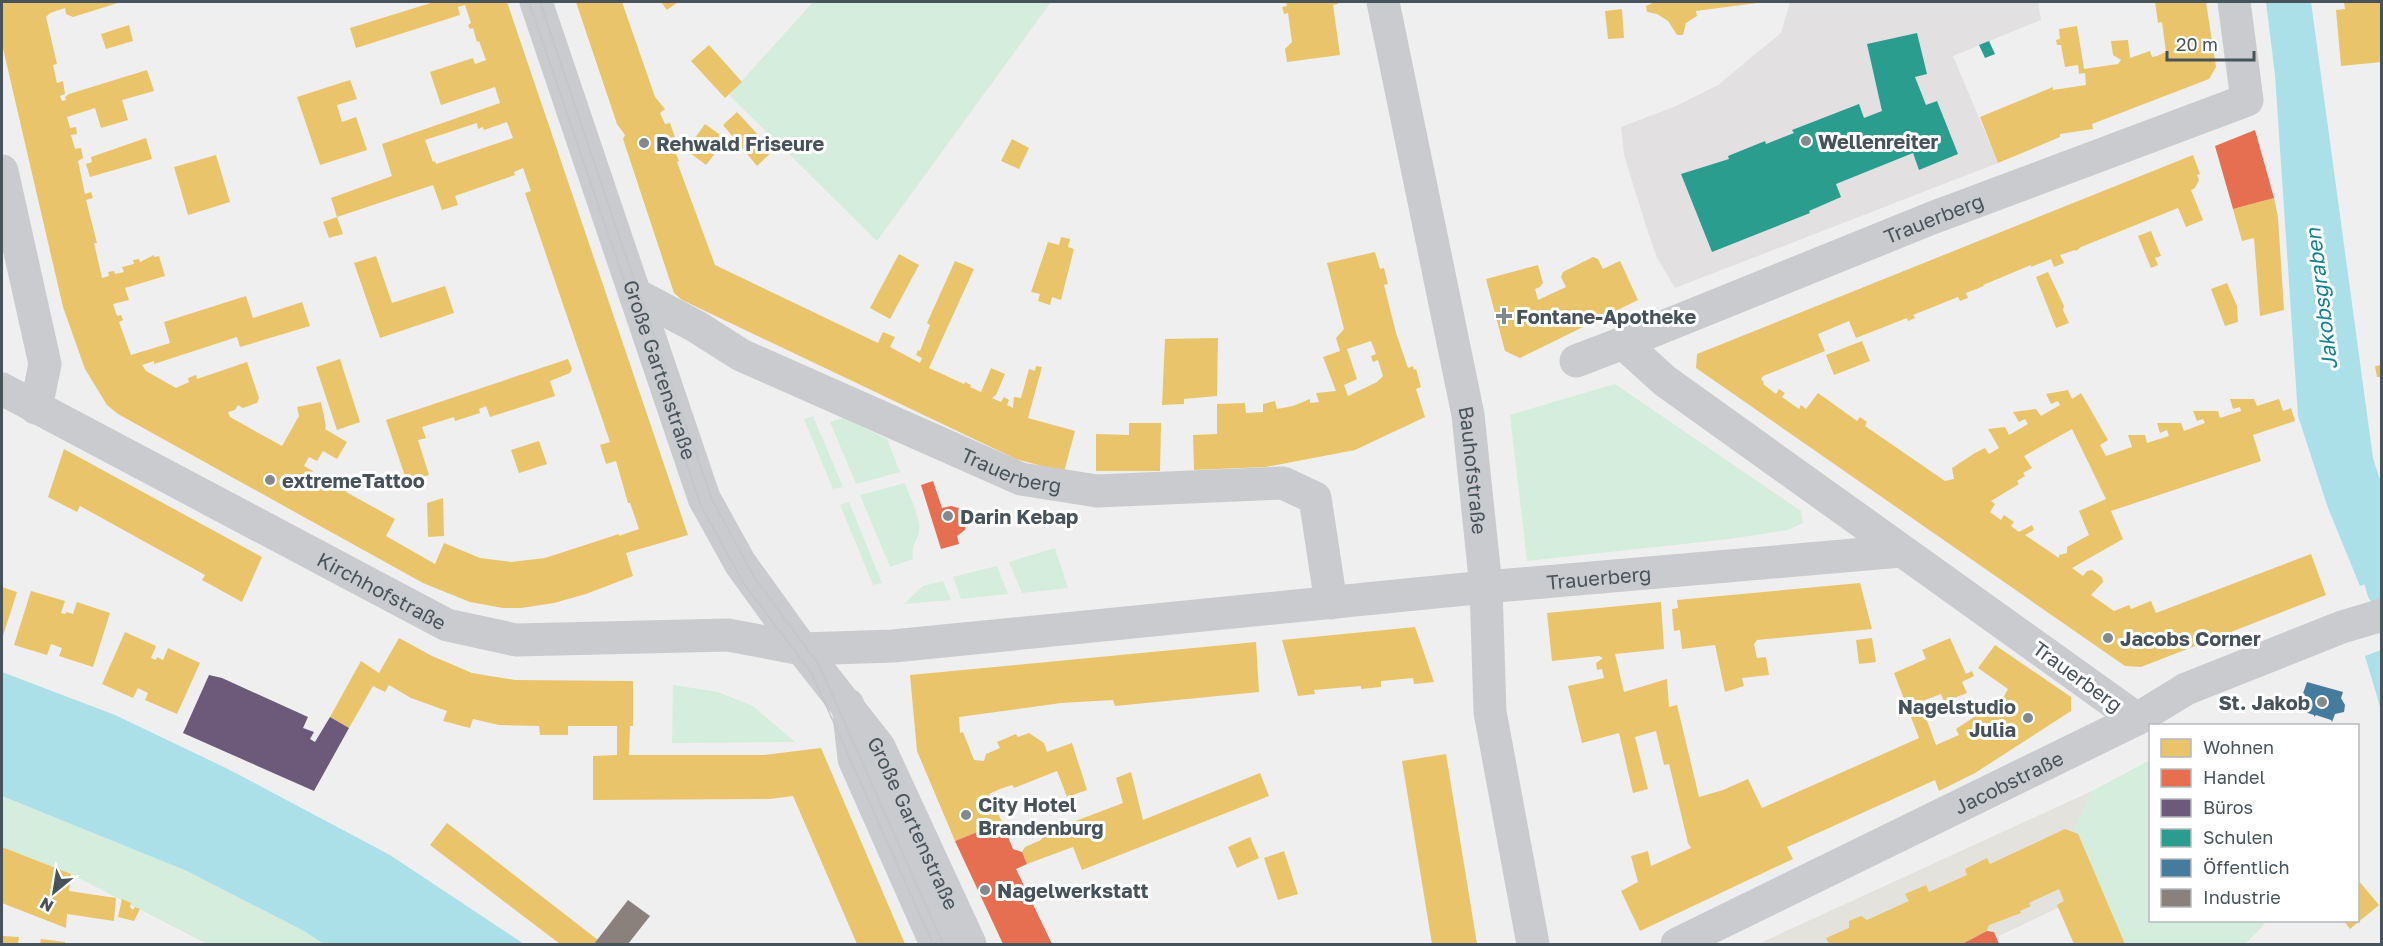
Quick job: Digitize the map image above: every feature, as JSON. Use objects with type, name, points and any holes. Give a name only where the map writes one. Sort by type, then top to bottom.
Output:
[{"type":"street","name":"Große Gartenstraße","points":[[536,2],[704,498],[740,563],[802,649],[879,747],[970,945]]},
{"type":"street","name":"Bauhofstraße","points":[[1383,2],[1468,415],[1486,587],[1490,712],[1533,945]]},
{"type":"street","name":"Trauerberg","points":[[1576,361],[1932,218],[2247,100],[2234,2]]},
{"type":"street","points":[[2,171],[45,364],[36,408]]},
{"type":"street","name":"Trauerberg","points":[[635,294],[741,355],[1022,479],[1097,491],[1283,483],[1315,498],[1332,603]]},
{"type":"street","name":"Trauerberg","points":[[1623,344],[1665,381],[2137,719]]},
{"type":"street","name":"Kirchhofstraße","points":[[2,389],[447,625],[516,640],[728,635],[802,649]]},
{"type":"street","name":"Trauerberg","points":[[802,649],[893,646],[1486,587],[1901,551]]},
{"type":"street","name":"Jacobstraße","points":[[1677,945],[2137,719],[2181,692],[2342,627],[2382,615]]},
{"type":"street","name":"Große Gartenstraße","points":[[848,705],[854,759],[936,945]]},
{"type":"shaded area","name":"Wellenreiter","points":[[1790,2],[2038,2],[2041,20],[1953,56],[1998,163],[1675,288],[1657,258],[1646,226],[1624,155],[1621,127],[1676,106],[1718,85],[1781,33]]},
{"type":"shaded area","points":[[2092,791],[2131,873],[1982,944],[1758,944]]},
{"type":"green space","points":[[813,2],[1051,2],[877,241],[729,95]]},
{"type":"green space","points":[[1615,384],[1801,511],[1803,523],[1788,530],[1729,539],[1527,561],[1510,415]]},
{"type":"green space","points":[[813,416],[843,487],[833,489],[804,419]]},
{"type":"green space","points":[[843,418],[887,439],[900,472],[856,484],[830,422]]},
{"type":"green space","points":[[905,483],[917,515],[919,530],[913,549],[913,559],[890,567],[860,495]]},
{"type":"green space","points":[[849,502],[882,583],[873,585],[840,505]]},
{"type":"green space","points":[[1055,548],[1068,588],[1022,593],[1009,562]]},
{"type":"green space","points":[[997,566],[1008,594],[961,599],[953,577]]},
{"type":"green space","points":[[943,581],[951,600],[904,604],[923,586]]},
{"type":"green space","points":[[673,685],[718,692],[753,706],[795,742],[672,743]]},
{"type":"green space","points":[[2149,761],[2149,922],[2265,922],[2263,926],[2246,943],[2125,944],[2078,834],[2073,831],[2092,791]]},
{"type":"green space","points":[[2,796],[187,871],[305,931],[324,944],[207,944],[71,874],[2,847]]},
{"type":"water","points":[[2266,2],[2311,2],[2373,458],[2381,483],[2381,578],[2360,586],[2328,508],[2298,416],[2275,75]]},
{"type":"water","points":[[2382,650],[2381,710],[2365,656]]},
{"type":"water","points":[[2,672],[115,715],[228,769],[390,855],[524,944],[324,944],[304,931],[187,871],[2,796]]},
{"type":"building: Wohnen","points":[[2,2],[121,2],[73,17],[66,14],[65,8],[50,13],[46,17],[57,64],[53,65],[57,83],[63,81],[65,94],[60,96],[62,101],[66,100],[65,97],[69,94],[147,70],[154,91],[122,100],[128,120],[101,128],[95,108],[67,117],[70,128],[76,127],[77,134],[71,135],[75,149],[81,148],[83,158],[78,161],[85,194],[91,192],[93,198],[86,200],[97,243],[94,243],[102,278],[109,276],[108,272],[114,271],[115,274],[124,272],[122,267],[134,264],[133,260],[139,259],[140,262],[154,255],[154,257],[159,256],[165,276],[125,288],[129,300],[113,304],[117,316],[121,315],[123,320],[119,322],[131,355],[170,343],[164,322],[246,296],[253,318],[302,302],[310,326],[240,347],[237,337],[154,364],[154,361],[142,365],[146,371],[176,388],[189,382],[188,378],[196,375],[197,379],[247,362],[259,398],[257,403],[243,408],[238,405],[235,410],[228,412],[230,417],[282,446],[299,416],[297,407],[321,402],[325,429],[347,442],[337,459],[323,451],[317,461],[309,457],[304,466],[313,471],[310,475],[339,491],[342,486],[348,489],[346,492],[395,519],[386,536],[435,564],[444,543],[480,558],[511,562],[545,558],[639,529],[630,503],[628,503],[616,461],[606,464],[600,445],[610,442],[525,193],[531,191],[523,168],[514,172],[515,175],[455,196],[458,205],[442,210],[433,185],[337,217],[331,198],[392,176],[382,144],[500,103],[495,87],[441,105],[430,72],[473,58],[475,64],[486,60],[473,28],[470,29],[468,25],[471,23],[465,5],[458,7],[460,15],[356,48],[350,28],[434,2],[507,2],[688,535],[626,553],[633,576],[586,594],[554,603],[521,608],[503,608],[470,602],[423,583],[118,414],[107,405],[85,369],[63,307],[2,44]],"holes":[[[507,122],[513,138],[436,164],[435,161],[433,162],[425,140],[477,123],[478,129],[483,127],[484,130]]]},
{"type":"building: Wohnen","points":[[576,2],[622,2],[655,97],[665,109],[660,113],[665,124],[670,123],[676,140],[671,142],[679,161],[677,162],[715,265],[878,343],[883,332],[895,337],[890,347],[920,363],[922,358],[916,355],[918,350],[920,351],[930,325],[927,323],[955,261],[974,269],[929,368],[964,384],[965,382],[981,392],[991,368],[1005,374],[996,395],[992,398],[1001,402],[1004,397],[1009,400],[1007,405],[1013,408],[1014,397],[1021,398],[1029,369],[1035,371],[1036,366],[1042,367],[1028,418],[1075,431],[1064,472],[1016,459],[682,300],[674,293],[623,139],[625,135],[617,124]]},
{"type":"building: Wohnen","points":[[661,2],[678,2],[667,10]]},
{"type":"building: Wohnen","points":[[1286,2],[1338,2],[1333,5],[1340,55],[1287,62],[1285,49],[1292,42],[1288,13],[1284,14],[1282,7],[1287,6]]},
{"type":"building: Wohnen","points":[[1655,2],[1757,3],[1696,11],[1697,16],[1686,23],[1683,35],[1677,35],[1668,21],[1657,14],[1647,12],[1646,6]]},
{"type":"building: Wohnen","points":[[2155,2],[2206,2],[2216,67],[2209,79],[2092,124],[2093,129],[2060,134],[2060,137],[1998,163],[1980,117],[2053,87],[2053,90],[2086,85],[2085,73],[2079,74],[2078,65],[2065,67],[2061,45],[2057,45],[2056,40],[2060,39],[2059,29],[2077,26],[2084,69],[2118,64],[2121,60],[2113,55],[2111,41],[2128,40],[2130,58],[2150,51],[2152,57],[2157,56],[2166,52],[2162,22],[2158,23]]},
{"type":"building: Wohnen","points":[[2344,2],[2382,2],[2382,62],[2341,66],[2336,10],[2345,9]]},
{"type":"building: Wohnen","points":[[1622,9],[1624,38],[1608,39],[1605,11]]},
{"type":"building: Wohnen","points":[[129,25],[133,41],[106,49],[101,34]]},
{"type":"building: Wohnen","points":[[709,45],[742,82],[725,98],[691,61]]},
{"type":"building: Wohnen","points":[[350,80],[357,99],[337,105],[342,122],[356,117],[367,150],[320,165],[297,97]]},
{"type":"building: Wohnen","points":[[737,112],[773,151],[757,166],[723,125]]},
{"type":"building: Wohnen","points":[[705,124],[726,139],[706,165],[686,150]]},
{"type":"building: Wohnen","points":[[146,138],[152,159],[90,177],[86,164],[92,162],[91,157]]},
{"type":"building: Wohnen","points":[[1012,139],[1029,148],[1019,169],[1001,161]]},
{"type":"building: Wohnen","points":[[216,155],[230,202],[188,215],[174,167]]},
{"type":"building: Wohnen","points":[[2193,155],[2200,174],[2197,175],[2199,180],[2195,188],[2191,190],[2203,220],[2186,227],[2178,208],[2076,251],[2060,255],[2064,263],[2054,267],[2051,259],[2031,267],[2031,265],[1966,293],[1968,298],[1960,301],[1958,297],[1913,315],[1915,318],[1908,321],[1907,318],[1856,338],[1849,321],[1818,334],[1825,351],[1763,376],[1761,379],[1763,384],[1776,394],[1779,389],[1785,393],[1782,397],[1799,409],[1801,405],[1806,409],[1818,393],[1857,421],[1860,417],[1867,422],[1865,426],[1945,481],[1954,479],[1952,468],[1975,453],[1985,448],[1989,454],[1999,448],[1988,429],[2005,427],[2009,435],[2028,424],[2025,419],[2019,422],[2013,412],[2036,409],[2041,416],[2060,405],[2058,401],[2051,404],[2046,394],[2068,390],[2072,399],[2081,393],[2108,440],[2100,445],[2106,456],[2132,447],[2128,435],[2145,435],[2147,443],[2169,436],[2167,430],[2160,433],[2157,423],[2181,423],[2184,431],[2205,423],[2203,419],[2197,421],[2193,411],[2218,411],[2220,418],[2241,411],[2240,407],[2233,409],[2230,399],[2254,399],[2257,406],[2279,399],[2283,411],[2291,408],[2295,421],[2253,435],[2261,461],[2111,511],[2123,539],[2072,568],[2083,576],[2087,571],[2092,570],[2102,577],[2103,582],[2091,595],[2114,611],[2129,605],[2131,609],[2151,601],[2156,613],[2311,554],[2326,595],[2141,667],[2125,666],[1696,368],[1697,354]],"holes":[[[2072,429],[2106,499],[2079,511],[2089,535],[2067,547],[2067,553],[2059,555],[2059,558],[2025,535],[2034,530],[2032,525],[2019,532],[2011,526],[2014,522],[2004,515],[2001,520],[1990,512],[1995,504],[1991,501],[2019,484],[2017,481],[2025,476],[2023,473],[2032,468],[2024,456]]]},
{"type":"building: Wohnen","points":[[2274,198],[2278,217],[2284,310],[2260,316],[2254,238],[2242,241],[2233,209]]},
{"type":"building: Wohnen","points":[[337,217],[343,234],[329,238],[323,222]]},
{"type":"building: Wohnen","points":[[2151,231],[2161,256],[2155,258],[2158,265],[2151,268],[2138,236]]},
{"type":"building: Wohnen","points":[[1061,237],[1070,239],[1068,247],[1074,249],[1061,300],[1052,297],[1050,305],[1038,301],[1040,294],[1031,292],[1048,242],[1059,245]]},
{"type":"building: Wohnen","points":[[1375,252],[1380,269],[1384,268],[1388,284],[1384,285],[1396,333],[1408,368],[1413,366],[1414,370],[1416,369],[1421,387],[1416,389],[1425,417],[1355,450],[1266,467],[1194,470],[1193,435],[1217,434],[1217,404],[1245,403],[1246,413],[1263,412],[1263,404],[1275,401],[1277,409],[1310,399],[1310,403],[1319,402],[1316,393],[1336,391],[1323,357],[1340,351],[1336,338],[1344,329],[1327,263]],"holes":[[[1371,341],[1376,354],[1371,356],[1373,362],[1378,360],[1383,376],[1377,382],[1348,396],[1344,385],[1357,379],[1347,349]]]},
{"type":"building: Wohnen","points":[[899,254],[919,265],[890,319],[870,308]]},
{"type":"building: Wohnen","points":[[376,256],[392,303],[445,286],[454,313],[380,338],[354,263]]},
{"type":"building: Wohnen","points":[[1593,257],[1598,259],[1603,269],[1620,261],[1638,300],[1520,358],[1505,351],[1486,279],[1538,265],[1543,283],[1535,289],[1538,300],[1566,287],[1561,277],[1563,272]]},
{"type":"building: Wohnen","points":[[2048,272],[2064,306],[2063,310],[2069,323],[2056,328],[2036,277]]},
{"type":"building: Wohnen","points":[[2227,283],[2237,306],[2238,322],[2225,326],[2211,289]]},
{"type":"building: Wohnen","points":[[1218,338],[1217,396],[1184,399],[1184,404],[1162,405],[1165,339]]},
{"type":"building: Wohnen","points":[[1862,341],[1870,361],[1834,375],[1826,355]]},
{"type":"building: Wohnen","points":[[340,359],[360,422],[337,430],[316,367]]},
{"type":"building: Wohnen","points":[[568,359],[572,369],[570,373],[550,381],[555,396],[490,417],[486,406],[479,409],[480,413],[455,421],[454,417],[422,427],[426,438],[418,440],[429,475],[407,482],[386,420]]},
{"type":"building: Wohnen","points":[[2382,365],[2382,377],[2377,377],[2375,366]]},
{"type":"building: Wohnen","points":[[1129,423],[1161,423],[1160,471],[1096,471],[1096,434],[1129,435]]},
{"type":"building: Wohnen","points":[[539,441],[547,464],[519,473],[511,450]]},
{"type":"building: Wohnen","points":[[64,449],[262,557],[242,602],[202,580],[205,575],[80,506],[77,512],[48,497]]},
{"type":"building: Wohnen","points":[[443,498],[444,536],[428,537],[427,503]]},
{"type":"building: Wohnen","points":[[1860,583],[1872,629],[1757,640],[1754,644],[1757,658],[1766,657],[1769,675],[1742,678],[1744,686],[1725,692],[1715,645],[1682,649],[1680,630],[1674,631],[1672,609],[1678,608],[1677,600]]},
{"type":"building: Wohnen","points":[[2,587],[17,592],[2,639]]},
{"type":"building: Wohnen","points":[[31,591],[65,601],[61,613],[73,614],[77,602],[110,613],[93,667],[59,656],[62,648],[51,644],[47,655],[14,645]]},
{"type":"building: Wohnen","points":[[1661,602],[1664,649],[1615,654],[1624,692],[1667,679],[1669,707],[1677,705],[1699,797],[1748,779],[1762,808],[1919,738],[1894,673],[1926,659],[1922,650],[1950,638],[1966,674],[1972,671],[1974,676],[1962,682],[1967,693],[1954,698],[1957,704],[1947,708],[1941,694],[1920,702],[1936,745],[1959,735],[1956,729],[2003,698],[2008,689],[1978,668],[1995,645],[2071,697],[2071,711],[1975,773],[1939,791],[1935,780],[1787,847],[1793,859],[1640,931],[1621,891],[1638,882],[1631,856],[1648,851],[1651,866],[1691,848],[1669,764],[1664,765],[1656,731],[1635,737],[1648,789],[1633,793],[1619,733],[1582,743],[1568,686],[1604,678],[1602,669],[1597,670],[1596,663],[1603,658],[1599,656],[1552,661],[1547,613]]},
{"type":"building: Wohnen","points":[[1415,627],[1434,682],[1414,684],[1413,678],[1381,681],[1381,687],[1361,689],[1361,686],[1314,690],[1315,694],[1298,696],[1282,640]]},
{"type":"building: Wohnen","points":[[125,632],[156,646],[151,658],[156,660],[157,657],[163,660],[168,648],[200,663],[177,714],[145,700],[148,693],[138,688],[133,698],[102,684]]},
{"type":"building: Wohnen","points":[[399,638],[432,656],[472,673],[515,680],[633,681],[633,726],[630,726],[629,755],[764,755],[821,748],[905,944],[857,944],[793,796],[770,799],[593,800],[593,756],[617,755],[617,726],[568,726],[568,735],[540,735],[539,726],[499,725],[473,719],[470,728],[443,721],[447,711],[411,698],[389,685],[385,692],[373,686],[349,728],[330,717],[361,661],[379,673]]},
{"type":"building: Wohnen","points":[[1872,638],[1876,662],[1859,664],[1856,640]]},
{"type":"building: Wohnen","points":[[1256,642],[1259,692],[1115,706],[1113,700],[1061,703],[959,717],[960,733],[963,732],[974,760],[984,761],[986,754],[1000,748],[997,742],[1016,734],[1018,737],[1029,733],[1044,743],[1047,752],[1072,743],[1087,790],[1067,797],[1057,771],[1014,788],[1012,785],[1000,789],[989,794],[1002,822],[955,841],[917,751],[910,675]]},
{"type":"building: Wohnen","points":[[1446,754],[1477,944],[1432,944],[1402,761]]},
{"type":"building: Wohnen","points":[[1131,772],[1143,820],[1260,773],[1269,796],[1082,870],[1073,847],[1027,864],[1022,852],[1025,847],[1041,840],[1044,833],[1123,803],[1116,778]]},
{"type":"building: Wohnen","points":[[447,823],[598,940],[594,944],[560,944],[430,845]]},
{"type":"building: Wohnen","points":[[2065,829],[2078,834],[2125,944],[2074,944],[2057,905],[2064,901],[2059,889],[2029,903],[2031,906],[2020,911],[2021,913],[1989,925],[1987,931],[1962,944],[1829,944],[1826,938],[1849,928],[1849,921],[1861,916],[1867,920],[1909,901],[1905,894],[1926,885],[1929,892],[1967,875],[1965,869],[1987,858],[1990,864]]},
{"type":"building: Wohnen","points":[[1250,837],[1259,858],[1237,868],[1228,847]]},
{"type":"building: Wohnen","points":[[2,847],[71,874],[69,891],[116,898],[114,921],[67,914],[66,928],[2,903]]},
{"type":"building: Wohnen","points":[[1284,851],[1298,894],[1278,900],[1264,858]]},
{"type":"building: Wohnen","points":[[2359,881],[2379,905],[2359,922]]},
{"type":"building: Wohnen","points":[[122,899],[131,903],[130,907],[133,910],[135,907],[140,909],[134,921],[118,917]]},
{"type":"building: Wohnen","points":[[2345,922],[2358,922],[2350,929]]},
{"type":"building: Wohnen","points":[[2,936],[19,937],[18,944],[2,944]]},
{"type":"building: Wohnen","points":[[41,939],[65,942],[65,944],[40,944]]},
{"type":"building: Handel","points":[[2255,130],[2274,198],[2233,209],[2215,146]]},
{"type":"building: Handel","points":[[933,481],[942,508],[951,506],[959,508],[964,512],[967,521],[965,530],[957,536],[959,544],[941,549],[921,485]]},
{"type":"building: Handel","points":[[1002,822],[1013,849],[1022,852],[1027,864],[1016,869],[1052,944],[1003,944],[955,841]]},
{"type":"building: Handel","points":[[1987,931],[1994,932],[1999,944],[1962,944]]},
{"type":"building: Büros","points":[[209,675],[222,678],[308,717],[303,728],[314,732],[310,739],[315,742],[330,717],[349,728],[314,791],[183,733]]},
{"type":"building: Schulen","points":[[1917,33],[1927,74],[1915,77],[1926,105],[1937,101],[1958,154],[1919,170],[1913,153],[1836,184],[1841,197],[1809,211],[1810,213],[1712,252],[1681,174],[1729,159],[1728,156],[1765,141],[1766,144],[1794,133],[1792,130],[1859,104],[1864,118],[1882,111],[1867,44]]},
{"type":"building: Schulen","points":[[1989,41],[1995,54],[1985,58],[1979,45]]},
{"type":"building: Öffentlich","name":"St. Jakob","points":[[2307,682],[2343,692],[2341,698],[2345,705],[2344,712],[2335,714],[2332,722],[2295,709],[2298,708]]},
{"type":"building: Industrie","points":[[628,900],[650,916],[628,944],[594,944]]},
{"type":"waterway","name":"Jakobsgraben","points":[[2367,540],[2382,591]]},
{"type":"tram line","points":[[529,2],[701,506],[744,584],[811,672],[933,944]]},
{"type":"tram line","points":[[540,2],[620,239],[712,499],[754,577],[819,665],[943,944]]},
{"type":"place","name":"Wellenreiter","points":[[1806,141]]},
{"type":"place","name":"Rehwald Friseure","points":[[644,143]]},
{"type":"place","name":"Fontane-Apotheke","points":[[1504,316]]},
{"type":"place","name":"extremeTattoo","points":[[270,480]]},
{"type":"place","name":"Darin Kebap","points":[[948,516]]},
{"type":"place","name":"Jacobs Corner","points":[[2108,638]]},
{"type":"place","name":"St. Jakob","points":[[2322,702]]},
{"type":"place","name":"Nagelstudio Julia","points":[[2028,718]]},
{"type":"place","name":"City Hotel Brandenburg","points":[[966,815]]},
{"type":"place","name":"Nagelwerkstatt","points":[[985,890]]}]
